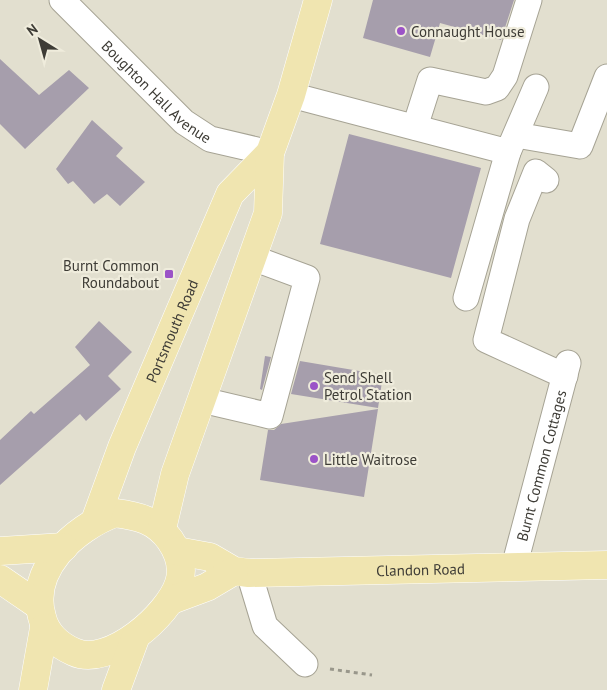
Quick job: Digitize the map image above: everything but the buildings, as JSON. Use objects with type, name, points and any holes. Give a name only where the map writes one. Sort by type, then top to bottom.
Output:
[{"type":"main road","name":"Portsmouth Road","points":[[170,540],[175,474],[268,214],[270,154],[291,95],[318,0]]},
{"type":"main road","name":"Portsmouth Road","points":[[95,521],[122,447],[230,194],[270,154]]},
{"type":"main road","points":[[33,690],[41,616],[39,588],[51,563],[80,531],[95,521],[115,513],[133,515],[150,520],[170,540],[242,572]]},
{"type":"main road","points":[[0,579],[41,616],[60,646],[82,655],[105,652],[136,636],[172,600],[180,581],[181,566],[170,540]]},
{"type":"main road","points":[[0,551],[64,548]]},
{"type":"main road","name":"Clandon Road","points":[[172,600],[242,572],[607,565]]},
{"type":"main road","points":[[116,690],[136,636]]},
{"type":"street","name":"Boughton Hall Avenue","points":[[62,0],[184,122],[210,139],[270,154]]},
{"type":"street","points":[[414,127],[430,80],[486,92],[498,88],[505,76],[529,0]]},
{"type":"street","points":[[291,95],[414,127],[512,143],[580,146],[607,77]]},
{"type":"street","points":[[466,298],[512,143],[536,88]]},
{"type":"street","name":"Burnt Common Cottages","points":[[514,567],[566,370],[486,340],[517,219],[536,172],[546,180]]},
{"type":"street","points":[[202,400],[270,416],[307,278],[253,258]]},
{"type":"street","points":[[242,572],[265,626],[305,664]]},
{"type":"path","points":[[305,664],[372,676]]},
{"type":"place","name":"Connaught House","points":[[401,31]]},
{"type":"place","name":"Burnt Common Roundabout","points":[[169,274]]},
{"type":"place","name":"Send Shell Petrol Station","points":[[314,386]]},
{"type":"place","name":"Little Waitrose","points":[[314,459]]}]
